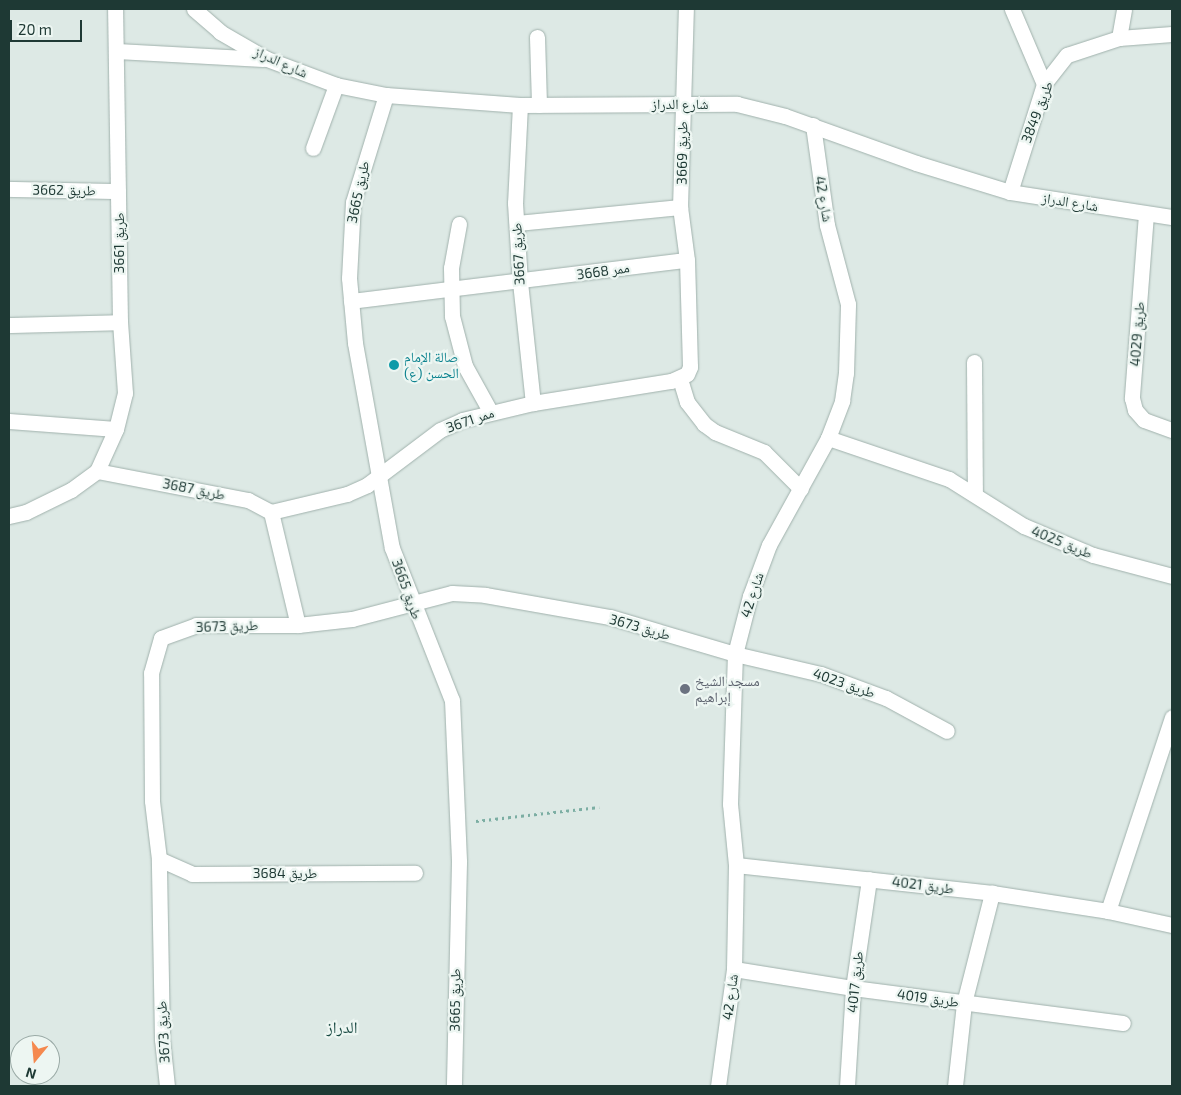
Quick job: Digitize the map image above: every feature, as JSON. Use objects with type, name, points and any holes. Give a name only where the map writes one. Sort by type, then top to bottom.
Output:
[{"type":"street","name":"طريق 3661","points":[[97,471],[116,429],[125,393],[120,322],[115,9]]},
{"type":"street","name":"شارع الدراز","points":[[194,9],[220,32],[267,59],[336,85],[386,95],[520,105],[737,104],[813,125],[916,163],[1010,192],[1172,217]]},
{"type":"street","name":"طريق 3669","points":[[683,376],[690,360],[687,260],[680,207],[686,9]]},
{"type":"street","points":[[1012,9],[1044,84]]},
{"type":"street","points":[[1119,38],[1124,9]]},
{"type":"street","name":"طريق 3849","points":[[1010,192],[1044,84],[1067,55],[1119,38],[1172,34]]},
{"type":"street","points":[[537,38],[539,105]]},
{"type":"street","points":[[117,52],[267,59]]},
{"type":"street","points":[[313,148],[336,85]]},
{"type":"street","name":"طريق 3665","points":[[386,95],[353,202],[348,252],[351,301],[378,478],[392,548],[411,602],[452,700],[459,862],[454,1086]]},
{"type":"street","name":"طريق 3667","points":[[520,105],[517,223],[520,282],[534,403]]},
{"type":"street","name":"شارع 42","points":[[718,1086],[734,969],[736,865],[730,804],[735,654],[750,596],[769,545],[828,438],[842,401],[846,373],[848,304],[827,225],[813,125]]},
{"type":"street","name":"طريق 3662","points":[[9,189],[118,191]]},
{"type":"street","points":[[517,223],[680,207]]},
{"type":"street","name":"طريق 4029","points":[[1146,214],[1132,398],[1135,410],[1144,420],[1172,430]]},
{"type":"street","points":[[459,224],[454,246],[450,290],[457,341],[465,366],[490,411]]},
{"type":"street","name":"ممر 3668","points":[[351,301],[520,282],[687,260]]},
{"type":"street","points":[[9,325],[120,322]]},
{"type":"street","points":[[974,362],[975,494]]},
{"type":"street","points":[[683,376],[687,402],[704,424],[714,432],[764,452],[801,489]]},
{"type":"street","name":"ممر 3671","points":[[271,512],[347,494],[378,478],[440,430],[490,411],[683,376]]},
{"type":"street","points":[[9,421],[116,429]]},
{"type":"street","name":"طريق 4025","points":[[828,438],[913,464],[975,494],[1024,526],[1092,555],[1172,576]]},
{"type":"street","points":[[9,516],[26,512],[71,490],[97,471]]},
{"type":"street","name":"طريق 3687","points":[[97,471],[248,500],[271,512]]},
{"type":"street","points":[[271,512],[298,625]]},
{"type":"street","name":"طريق 3673","points":[[168,1086],[162,1039],[159,859],[152,801],[151,673],[161,638],[196,625],[298,625],[352,619],[387,611],[411,602],[452,593],[486,595],[610,617],[735,654]]},
{"type":"street","name":"طريق 4023","points":[[735,654],[820,674],[854,685],[886,698],[947,731]]},
{"type":"street","points":[[1108,911],[1172,717]]},
{"type":"street","name":"طريق 3684","points":[[159,859],[192,874],[415,873]]},
{"type":"street","name":"طريق 4021","points":[[736,865],[992,893],[1108,911],[1172,925]]},
{"type":"street","name":"طريق 4017","points":[[847,1086],[853,988],[869,879]]},
{"type":"street","points":[[955,1086],[964,1003],[992,893]]},
{"type":"street","name":"طريق 4019","points":[[734,969],[853,988],[1123,1023]]},
{"type":"street","points":[[718,1086],[725,1086]]},
{"type":"path","points":[[484,821],[599,807]]},
{"type":"place","name":"صالة الإمام الحسن (ع)","points":[[394,365]]},
{"type":"place","name":"مسجد الشيخ إبراهيم","points":[[685,689]]},
{"type":"district","name":"الدراز","points":[[342,1027]]}]
